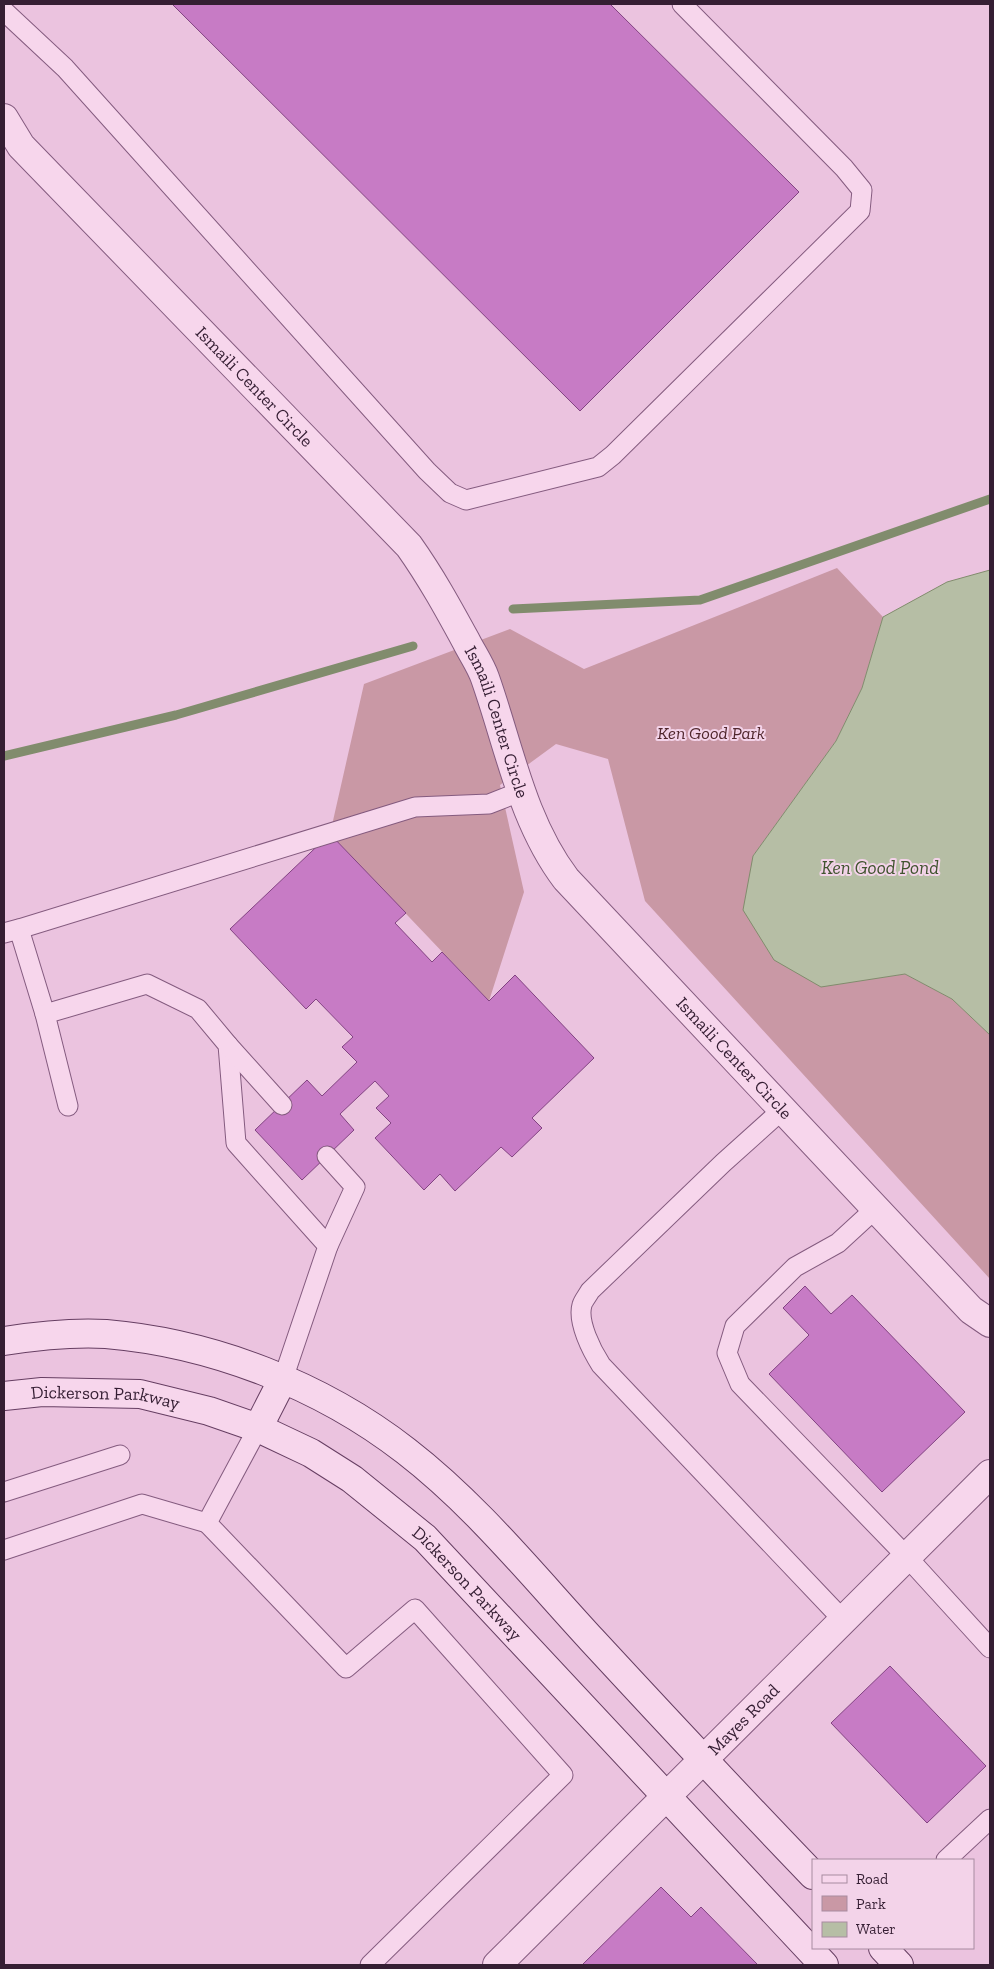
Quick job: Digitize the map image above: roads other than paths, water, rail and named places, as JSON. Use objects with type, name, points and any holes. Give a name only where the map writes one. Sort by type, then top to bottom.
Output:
[{"type":"street","name":"Ismaili Center Circle","points":[[4,118],[21,146],[409,546],[436,584],[484,676],[522,791],[548,856],[566,880],[971,1310],[990,1323]]},
{"type":"street","points":[[4,1341],[34,1336],[104,1334],[192,1347],[283,1378],[348,1413],[406,1451],[473,1511],[702,1760],[812,1874]]},
{"type":"street","points":[[258,1428],[283,1378]]},
{"type":"street","name":"Dickerson Parkway","points":[[4,1396],[42,1392],[140,1394],[209,1411],[258,1428],[311,1453],[352,1479],[425,1538],[824,1965]]},
{"type":"street","name":"Mayes Road","points":[[497,1965],[908,1558],[990,1474]]},
{"type":"street","points":[[884,1949],[899,1965]]},
{"type":"lane","points":[[4,11],[65,68],[427,471],[450,493],[466,500],[598,467],[613,455],[860,212],[862,190],[844,168],[682,4]]},
{"type":"lane","points":[[68,1106],[45,1014],[12,931],[415,807],[489,804],[522,791]]},
{"type":"lane","points":[[45,1014],[147,984],[198,1009],[282,1104]]},
{"type":"lane","points":[[228,1045],[236,1143],[328,1246]]},
{"type":"lane","points":[[782,1110],[723,1163],[590,1291],[581,1305],[591,1350],[601,1365],[844,1621]]},
{"type":"lane","points":[[283,1378],[328,1246],[355,1187],[327,1156]]},
{"type":"lane","points":[[875,1209],[838,1243],[796,1267],[775,1286],[735,1326],[727,1353],[740,1384],[908,1558],[990,1648]]},
{"type":"lane","points":[[207,1523],[258,1428]]},
{"type":"lane","points":[[4,1492],[120,1455]]},
{"type":"lane","points":[[4,1550],[142,1504],[207,1523],[346,1668],[415,1609],[563,1775],[370,1965]]},
{"type":"lane","points":[[947,1859],[990,1818]]},
{"type":"water","name":"Ken Good Pond","points":[[990,570],[990,1035],[952,999],[905,974],[821,987],[774,960],[743,910],[753,856],[836,741],[862,688],[883,617],[947,582]]},
{"type":"waterway","points":[[513,609],[700,600],[990,499]]},
{"type":"waterway","points":[[4,756],[176,715],[413,646]]},
{"type":"park label","name":"Ken Good Park","points":[[711,733]]}]
